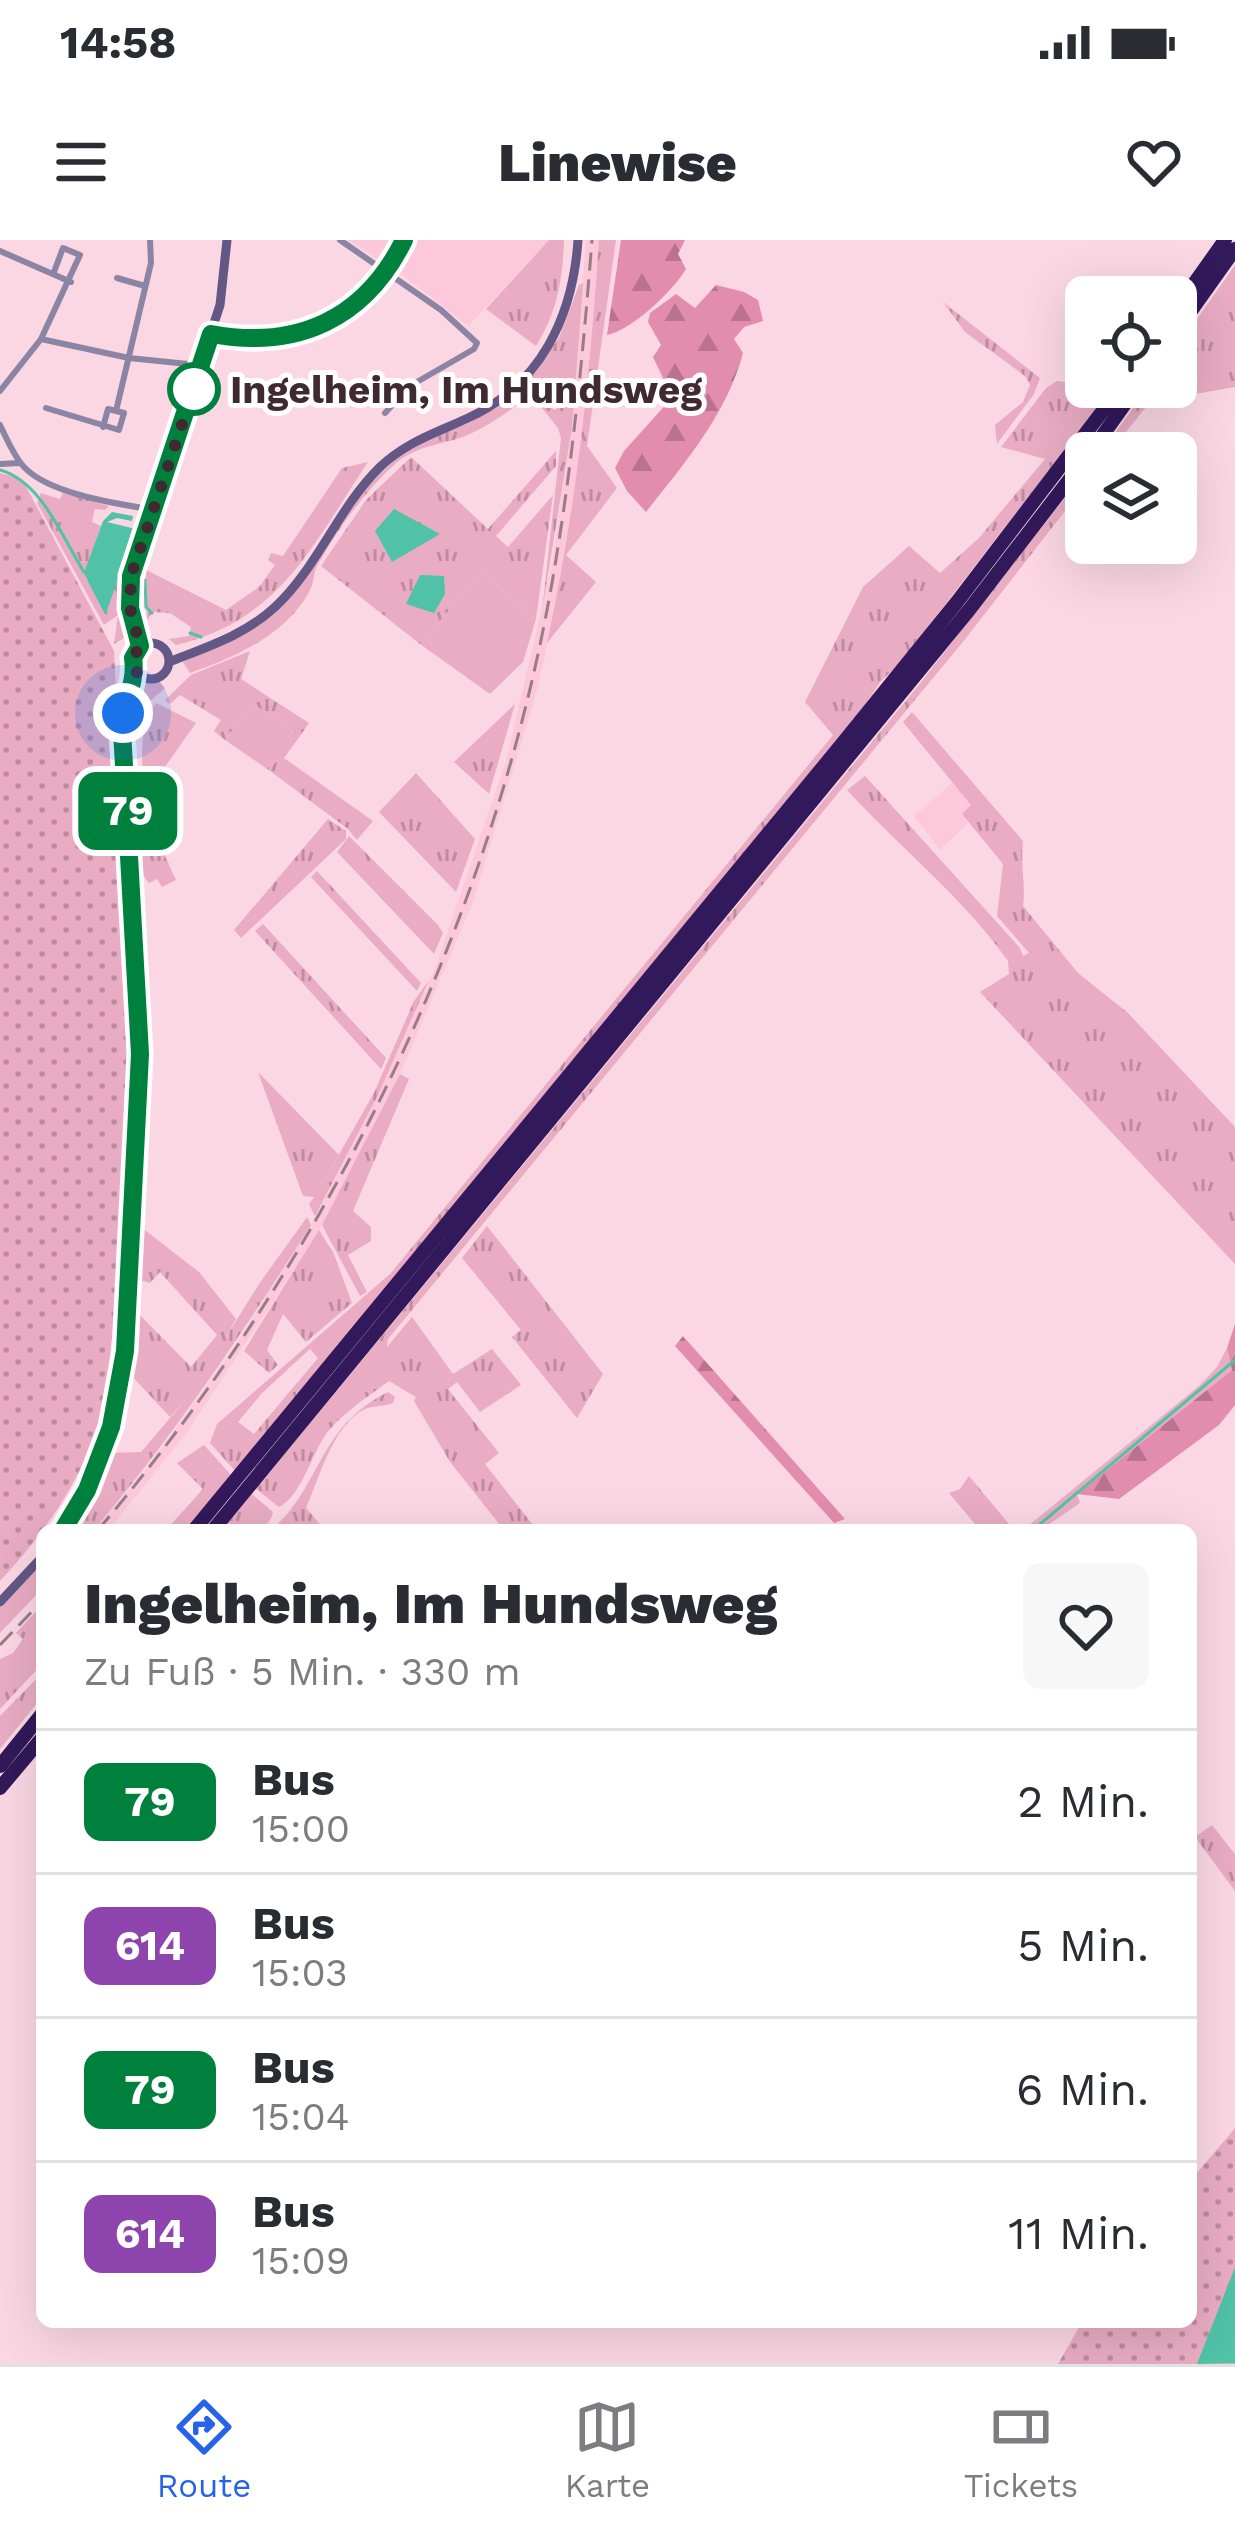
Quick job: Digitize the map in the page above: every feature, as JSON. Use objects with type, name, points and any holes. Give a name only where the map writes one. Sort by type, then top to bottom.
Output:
[{"type":"highway","points":[[1197,279],[1225,240]]},
{"type":"highway","points":[[1197,302],[1235,249]]},
{"type":"highway","points":[[199,1524],[905,666],[1105,408]]},
{"type":"highway","points":[[218,1524],[954,628],[1065,486]]},
{"type":"highway","points":[[0,1766],[36,1721]]},
{"type":"highway","points":[[0,1789],[36,1745]]},
{"type":"main road","points":[[67,1524],[87,1490],[111,1427],[125,1351],[140,1054],[124,746],[141,675],[133,658],[144,644],[136,566],[211,334],[226,276],[227,240]]},
{"type":"main road","points":[[168,657],[216,644],[252,625],[281,601],[360,490],[388,460],[423,436],[488,407],[527,375],[553,340],[566,311],[578,240]]},
{"type":"main road","points":[[144,644],[158,644],[168,657]]},
{"type":"main road","points":[[141,675],[162,676],[168,657]]},
{"type":"main road","points":[[0,1602],[36,1563]]},
{"type":"street","points":[[8,240],[0,249],[71,282]]},
{"type":"street","points":[[116,411],[151,263],[150,240]]},
{"type":"street","points":[[340,240],[441,310],[476,343],[474,349],[410,386],[385,413]]},
{"type":"street","points":[[211,334],[275,338],[321,326],[357,304],[389,271],[404,240]]},
{"type":"street","points":[[0,391],[41,339],[80,255],[63,248],[54,272]]},
{"type":"street","points":[[117,278],[146,286]]},
{"type":"street","points":[[41,339],[129,358],[188,364]]},
{"type":"street","points":[[46,408],[103,427],[119,430],[124,413],[108,409],[103,427]]},
{"type":"street","points":[[0,424],[20,462],[51,484],[154,510]]},
{"type":"street","points":[[0,464],[20,462]]},
{"type":"shaded area","points":[[348,240],[549,240],[468,326]]},
{"type":"shaded area","points":[[586,240],[599,240],[592,345],[566,556],[538,687],[473,902],[389,1100],[316,1236],[187,1432],[114,1524],[99,1524],[149,1466],[235,1346],[311,1225],[378,1095],[436,966],[506,761],[551,569],[572,428]]},
{"type":"shaded area","points":[[394,509],[440,534],[392,562],[375,531]]},
{"type":"shaded area","points":[[112,512],[133,516],[132,521],[107,522],[136,529],[106,613],[84,573],[103,521]]},
{"type":"shaded area","points":[[420,575],[444,576],[445,594],[434,613],[406,604]]},
{"type":"shaded area","points":[[952,783],[972,805],[962,814],[968,823],[940,850],[914,816]]},
{"type":"shaded area","points":[[1235,2267],[1235,2363],[1197,2364]]},
{"type":"green space","points":[[549,240],[564,240],[562,268],[554,308],[536,346],[486,309]]},
{"type":"green space","points":[[599,240],[616,240],[587,446],[617,488],[566,555],[596,582],[547,643],[581,443]]},
{"type":"green space","points":[[621,240],[685,240],[678,254],[686,269],[651,309],[607,335]]},
{"type":"green space","points":[[1235,265],[1235,387],[1197,394],[1197,319]]},
{"type":"green space","points":[[583,283],[572,428],[542,611],[561,438],[533,397],[541,397],[555,411],[558,407],[540,391],[530,391],[526,381],[559,338]]},
{"type":"green space","points":[[716,285],[758,300],[763,321],[744,327],[734,339],[743,353],[726,397],[703,437],[646,512],[615,468],[624,451],[670,400],[665,385],[673,379],[664,380],[653,357],[661,345],[648,322],[650,313],[676,294],[695,308]]},
{"type":"green space","points":[[943,302],[1040,378],[1034,394],[997,444],[995,425],[1023,402],[1030,385],[1025,376],[965,332]]},
{"type":"green space","points":[[1057,381],[1065,382],[1065,408],[1097,408],[1078,432],[1065,432],[1065,449],[852,724],[235,1471],[210,1443],[217,1424],[390,1274],[833,735],[805,702],[863,587],[909,546],[940,573],[979,538],[1045,459],[1001,447],[1046,388]],"holes":[[[310,1349],[318,1358],[254,1434],[238,1422]]]},
{"type":"green space","points":[[518,390],[526,395],[525,400],[491,422],[460,438],[413,452],[395,464],[342,525],[317,566],[309,592],[287,621],[240,652],[190,673],[183,662],[228,643],[271,616],[362,491],[397,458],[438,434],[471,422]]},
{"type":"green space","points":[[1133,408],[1145,408],[1126,432],[1116,432]]},
{"type":"green space","points":[[556,451],[556,466],[496,536],[508,547],[553,495],[536,619],[482,572],[420,644],[321,566],[366,500],[411,457],[488,529]]},
{"type":"green space","points":[[368,462],[311,550],[268,598],[242,618],[176,645],[169,639],[189,636],[191,627],[170,613],[153,612],[147,620],[146,570],[226,610],[259,587],[275,565],[268,560],[271,553],[283,556],[342,468]]},
{"type":"green space","points":[[0,473],[22,479],[114,651],[136,1052],[123,1302],[114,1322],[105,1401],[77,1476],[46,1524],[36,1524],[36,1540],[0,1581]]},
{"type":"green space","points":[[41,493],[60,499],[63,493],[109,506],[95,509],[92,522],[101,526],[85,572],[106,612],[139,513],[141,542],[128,599],[134,632],[114,644],[118,615],[104,625],[37,503]]},
{"type":"green space","points":[[1065,498],[1065,511],[966,638],[388,1339],[387,1347],[412,1317],[453,1374],[492,1349],[521,1385],[480,1412],[457,1382],[448,1389],[499,1453],[485,1464],[532,1524],[499,1524],[450,1462],[414,1401],[416,1397],[389,1381],[330,1429],[288,1501],[279,1507],[256,1489],[918,686]]},
{"type":"green space","points":[[482,572],[536,619],[523,662],[490,694],[420,644]]},
{"type":"green space","points":[[250,651],[241,679],[309,723],[300,736],[252,703],[225,740],[214,731],[221,720],[180,695],[170,704],[165,700],[191,675]]},
{"type":"green space","points":[[159,681],[165,688],[145,708],[135,751],[141,796],[176,880],[162,887],[157,879],[149,883],[140,872],[132,845],[133,713],[144,683]]},
{"type":"green space","points":[[156,703],[196,723],[145,795],[143,735]]},
{"type":"green space","points":[[252,703],[300,736],[284,758],[266,768],[225,740]]},
{"type":"green space","points":[[515,704],[489,794],[454,762]]},
{"type":"green space","points":[[912,712],[1023,841],[1023,906],[1078,973],[1128,1013],[1235,1127],[1235,1264],[980,992],[1009,974],[1008,961],[951,894],[847,790],[865,776],[1023,956],[1029,953],[997,916],[1003,864],[962,814],[971,805],[903,722]]},
{"type":"green space","points":[[284,758],[373,821],[357,840],[266,768]]},
{"type":"green space","points":[[416,773],[475,839],[456,892],[379,812]]},
{"type":"green space","points":[[328,819],[346,831],[346,839],[241,938],[234,930]]},
{"type":"green space","points":[[122,825],[136,1022],[122,1352],[102,1442],[85,1486],[62,1524],[53,1524],[93,1446],[117,1353]]},
{"type":"green space","points":[[349,836],[438,925],[443,933],[434,954],[337,852]]},
{"type":"green space","points":[[317,871],[421,983],[417,991],[311,877]]},
{"type":"green space","points":[[263,924],[386,1058],[381,1069],[255,931]]},
{"type":"green space","points":[[429,980],[378,1095],[315,1216],[309,1204],[314,1197],[303,1196],[258,1072],[339,1155],[374,1093],[414,1001]]},
{"type":"green space","points":[[400,1074],[409,1079],[353,1211],[371,1227],[371,1241],[348,1255],[367,1292],[360,1296],[322,1225]]},
{"type":"green space","points":[[307,1217],[311,1225],[286,1265],[153,1457],[99,1524],[70,1524],[111,1453],[141,1452],[188,1397],[170,1417],[128,1372],[131,1306],[191,1367],[217,1335],[160,1272],[150,1283],[134,1278],[137,1224],[199,1272],[236,1319],[223,1342]]},
{"type":"green space","points":[[487,1226],[603,1374],[577,1418],[512,1337],[521,1330],[462,1258]]},
{"type":"green space","points":[[319,1230],[334,1254],[352,1303],[306,1342],[283,1314],[267,1350],[278,1365],[269,1373],[244,1351]]},
{"type":"green space","points":[[1235,1324],[1235,1405],[1219,1425],[1119,1499],[1077,1494],[1232,1370],[1227,1348]]},
{"type":"green space","points":[[683,1336],[845,1519],[834,1523],[675,1346]]},
{"type":"green space","points":[[1227,1348],[1232,1370],[1077,1494],[1080,1503],[1050,1524],[1030,1524],[1199,1386]]},
{"type":"green space","points":[[388,1392],[395,1397],[393,1403],[354,1416],[328,1453],[306,1508],[320,1524],[277,1524],[301,1495],[333,1440],[347,1422],[365,1406]]},
{"type":"green space","points":[[204,1445],[231,1475],[191,1524],[171,1524],[203,1489],[177,1463]]},
{"type":"green space","points":[[969,1476],[1009,1524],[975,1524],[949,1493],[960,1489]]},
{"type":"green space","points":[[252,1494],[273,1512],[267,1524],[227,1524]]},
{"type":"green space","points":[[36,1568],[36,1595],[0,1633],[0,1607]]},
{"type":"green space","points":[[36,1611],[36,1670],[0,1709],[0,1659],[13,1653],[23,1639],[16,1633]]},
{"type":"green space","points":[[36,1679],[36,1704],[0,1749],[0,1716]]},
{"type":"green space","points":[[1212,1825],[1235,1854],[1235,1891],[1197,1840]]},
{"type":"green space","points":[[1235,2128],[1235,2364],[1058,2364],[1079,2328],[1197,2328],[1197,2173]]},
{"type":"waterway","points":[[0,470],[15,476],[39,498],[84,572]]},
{"type":"waterway","points":[[89,580],[106,613]]},
{"type":"waterway","points":[[145,580],[146,607],[152,613]]},
{"type":"waterway","points":[[190,633],[201,637]]},
{"type":"waterway","points":[[1040,1524],[1235,1360]]},
{"type":"railway","points":[[103,1524],[180,1427],[325,1204],[387,1086],[441,963],[487,838],[524,711],[552,583],[576,412],[592,240]]},
{"type":"railway","points":[[0,1645],[36,1607]]},
{"type":"bus line","name":"79","points":[[67,1524],[87,1490],[111,1427],[125,1351],[140,1080],[122,730],[125,704],[137,673],[133,658],[140,646],[130,608],[131,576],[211,334],[275,338],[321,326],[357,304],[382,281],[404,240]]},
{"type":"place","name":"Ingelheim, Im Hundsweg","points":[[194,389]]},
{"type":"route","points":[[123,713],[137,673],[134,654],[140,646],[130,608],[131,576],[194,389]]}]
